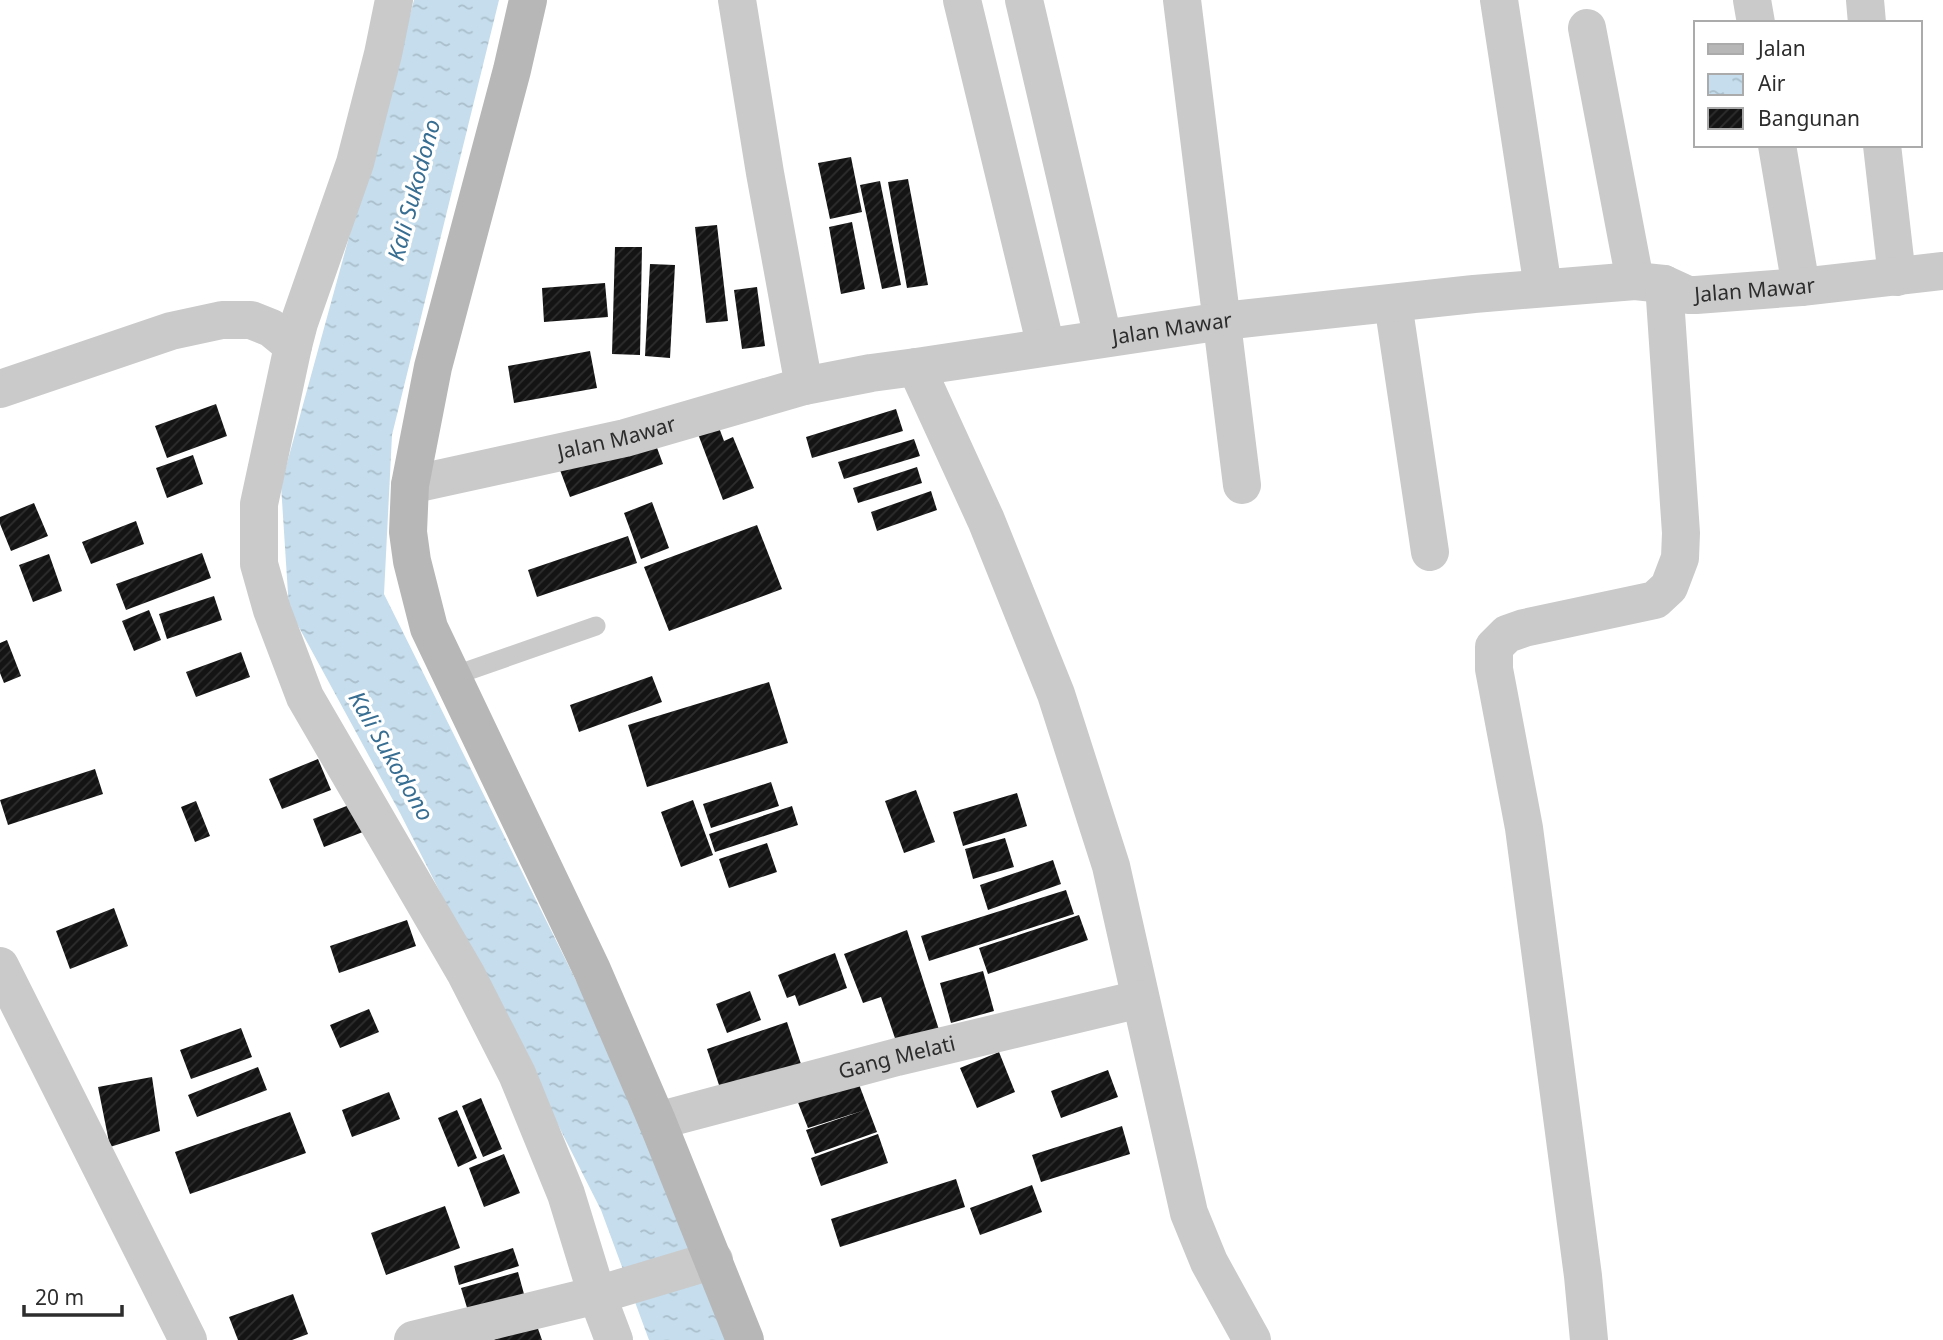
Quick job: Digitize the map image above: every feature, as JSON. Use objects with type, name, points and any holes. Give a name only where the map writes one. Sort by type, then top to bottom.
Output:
[{"type":"main road","points":[[528,0],[433,368],[410,485],[408,532],[412,561],[429,628],[593,970],[745,1340]]},
{"type":"street","points":[[394,0],[355,163],[293,346],[259,504],[259,564],[272,610],[305,697],[466,974],[517,1074],[607,1292],[614,1340]]},
{"type":"street","points":[[737,0],[804,386]]},
{"type":"street","points":[[962,0],[1046,347]]},
{"type":"street","points":[[1024,0],[1104,338]]},
{"type":"street","points":[[1182,0],[1242,485]]},
{"type":"street","points":[[1499,0],[1544,288]]},
{"type":"street","points":[[1752,0],[1756,21]]},
{"type":"street","points":[[1865,0],[1867,21]]},
{"type":"street","points":[[1587,28],[1650,283],[1681,533],[1680,558],[1669,587],[1655,600],[1507,634],[1494,648],[1494,669],[1524,828],[1589,1340]]},
{"type":"street","points":[[1777,147],[1801,287]]},
{"type":"street","points":[[1882,147],[1897,277]]},
{"type":"street","name":"Jalan Mawar","points":[[410,485],[625,438],[804,386],[871,373],[1223,321],[1544,288],[1650,283],[1688,295],[1801,287],[1943,271]]},
{"type":"street","points":[[1393,303],[1430,552]]},
{"type":"street","points":[[0,389],[159,334],[222,320],[251,320],[271,328],[293,346]]},
{"type":"street","points":[[916,367],[986,520],[1056,694],[1111,866],[1189,1213],[1209,1262],[1252,1340]]},
{"type":"street","points":[[0,966],[188,1340]]},
{"type":"street","name":"Gang Melati","points":[[657,1121],[897,1057],[1140,999]]},
{"type":"street","points":[[414,1340],[607,1292],[711,1260]]},
{"type":"lane","points":[[453,677],[596,626]]},
{"type":"water","name":"Kali Sukodono","points":[[414,0],[499,0],[392,435],[384,594],[686,1202],[736,1340],[649,1340],[601,1210],[400,813],[289,609],[281,485]]},
{"type":"building","points":[[851,157],[862,212],[830,219],[818,163]]},
{"type":"building","points":[[908,179],[928,285],[907,288],[888,182]]},
{"type":"building","points":[[880,181],[901,285],[882,289],[860,185]]},
{"type":"building","points":[[852,222],[865,289],[841,294],[829,227]]},
{"type":"building","points":[[717,225],[728,321],[706,323],[695,227]]},
{"type":"building","points":[[615,247],[642,247],[640,355],[612,354]]},
{"type":"building","points":[[650,264],[675,265],[670,358],[645,356]]},
{"type":"building","points":[[605,283],[608,317],[544,322],[542,288]]},
{"type":"building","points":[[757,287],[765,346],[742,349],[734,290]]},
{"type":"building","points":[[590,351],[597,388],[514,403],[508,366]]},
{"type":"building","points":[[216,404],[227,436],[167,458],[155,426]]},
{"type":"building","points":[[896,409],[903,431],[812,458],[806,437]]},
{"type":"building","points":[[718,425],[724,441],[733,437],[754,488],[723,500],[698,434]]},
{"type":"building","points":[[653,437],[663,464],[570,497],[560,470]]},
{"type":"building","points":[[914,439],[920,456],[844,479],[838,462]]},
{"type":"building","points":[[193,455],[203,484],[167,498],[156,468]]},
{"type":"building","points":[[917,467],[922,483],[858,503],[853,488]]},
{"type":"building","points":[[931,491],[937,510],[877,531],[871,512]]},
{"type":"building","points":[[652,502],[669,548],[641,559],[624,513]]},
{"type":"building","points":[[34,503],[48,536],[11,551],[0,524],[0,517]]},
{"type":"building","points":[[136,521],[144,544],[91,564],[82,542]]},
{"type":"building","points":[[757,525],[782,589],[669,631],[644,567]]},
{"type":"building","points":[[628,536],[637,563],[537,597],[528,570]]},
{"type":"building","points":[[202,553],[211,578],[126,610],[116,584]]},
{"type":"building","points":[[49,554],[62,591],[33,602],[19,565]]},
{"type":"building","points":[[214,596],[222,620],[167,639],[159,614]]},
{"type":"building","points":[[149,610],[161,640],[134,651],[122,621]]},
{"type":"building","points":[[7,640],[21,676],[4,683],[0,673],[0,643]]},
{"type":"building","points":[[241,652],[250,677],[196,697],[186,672]]},
{"type":"building","points":[[652,676],[662,702],[579,732],[570,705]]},
{"type":"building","points":[[769,682],[788,743],[647,787],[628,725]]},
{"type":"building","points":[[318,759],[331,790],[282,809],[269,779]]},
{"type":"building","points":[[95,769],[103,794],[8,825],[0,800]]},
{"type":"building","points":[[771,782],[779,806],[711,828],[703,804]]},
{"type":"building","points":[[916,790],[935,842],[904,853],[885,801]]},
{"type":"building","points":[[1017,793],[1027,826],[963,846],[953,812]]},
{"type":"building","points":[[693,800],[713,855],[681,867],[661,812]]},
{"type":"building","points":[[196,801],[210,836],[195,842],[181,807]]},
{"type":"building","points":[[357,802],[368,830],[324,847],[313,819]]},
{"type":"building","points":[[792,806],[798,825],[715,852],[709,834]]},
{"type":"building","points":[[1005,838],[1014,867],[973,879],[965,849]]},
{"type":"building","points":[[767,843],[777,872],[729,888],[719,859]]},
{"type":"building","points":[[1053,860],[1061,884],[988,910],[980,885]]},
{"type":"building","points":[[1066,890],[1074,914],[929,961],[921,936]]},
{"type":"building","points":[[114,908],[128,946],[70,969],[56,931]]},
{"type":"building","points":[[1079,915],[1088,940],[988,974],[979,948]]},
{"type":"building","points":[[407,920],[416,946],[339,973],[330,946]]},
{"type":"building","points":[[907,930],[941,1036],[899,1050],[881,997],[863,1003],[844,954]]},
{"type":"building","points":[[835,953],[847,988],[799,1006],[795,995],[787,998],[778,975]]},
{"type":"building","points":[[983,971],[994,1011],[951,1023],[940,983]]},
{"type":"building","points":[[750,991],[761,1020],[727,1033],[716,1004]]},
{"type":"building","points":[[369,1009],[379,1032],[340,1048],[330,1025]]},
{"type":"building","points":[[787,1022],[802,1067],[722,1094],[707,1049]]},
{"type":"building","points":[[241,1028],[252,1057],[191,1079],[180,1050]]},
{"type":"building","points":[[999,1052],[1015,1092],[977,1108],[960,1068]]},
{"type":"building","points":[[258,1067],[267,1090],[197,1117],[188,1095]]},
{"type":"building","points":[[1108,1070],[1118,1097],[1061,1118],[1051,1091]]},
{"type":"building","points":[[152,1077],[160,1131],[110,1147],[98,1087]]},
{"type":"building","points":[[857,1079],[877,1132],[815,1154],[806,1130],[865,1110],[808,1128],[797,1100]]},
{"type":"building","points":[[389,1092],[400,1119],[352,1137],[342,1110]]},
{"type":"building","points":[[481,1098],[502,1149],[483,1157],[462,1106]]},
{"type":"building","points":[[457,1110],[477,1158],[458,1167],[438,1118]]},
{"type":"building","points":[[290,1112],[306,1153],[190,1194],[175,1152]]},
{"type":"building","points":[[1122,1126],[1130,1154],[1041,1182],[1032,1155]]},
{"type":"building","points":[[878,1134],[888,1163],[821,1186],[811,1158]]},
{"type":"building","points":[[504,1154],[520,1193],[484,1207],[469,1168]]},
{"type":"building","points":[[956,1179],[965,1207],[840,1247],[831,1219]]},
{"type":"building","points":[[1032,1185],[1042,1212],[980,1235],[970,1208]]},
{"type":"building","points":[[445,1206],[460,1248],[386,1275],[371,1233]]},
{"type":"building","points":[[513,1248],[519,1266],[459,1285],[454,1266]]},
{"type":"building","points":[[518,1272],[524,1294],[468,1311],[461,1288]]},
{"type":"building","points":[[293,1294],[308,1334],[292,1340],[238,1340],[229,1317]]},
{"type":"building","points":[[536,1323],[542,1340],[493,1340]]}]
